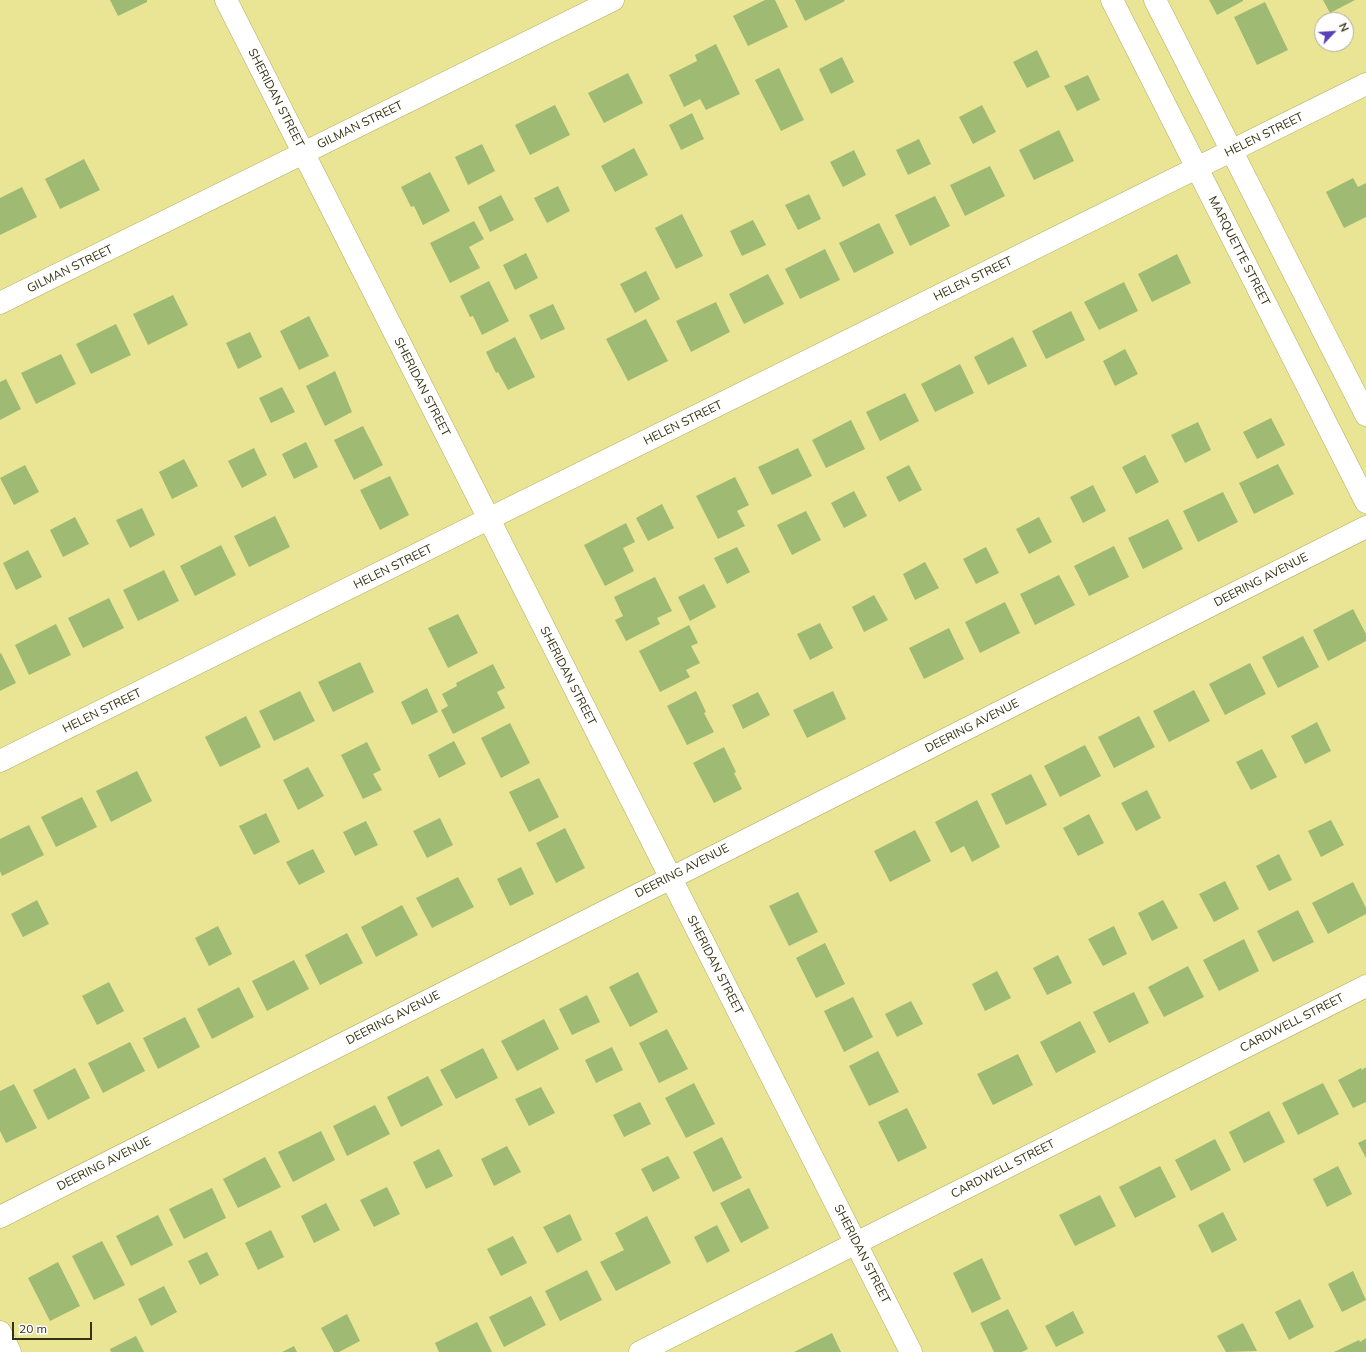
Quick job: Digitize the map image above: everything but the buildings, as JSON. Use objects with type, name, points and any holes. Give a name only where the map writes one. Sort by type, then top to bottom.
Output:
[{"type":"street","name":"SHERIDAN STREET","points":[[226,0],[911,1352]]},
{"type":"street","name":"GILMAN STREET","points":[[0,303],[613,0]]},
{"type":"street","name":"MARQUETTE STREET","points":[[1112,0],[1366,502]]},
{"type":"street","points":[[1155,0],[1366,415]]},
{"type":"street","name":"HELEN STREET","points":[[0,761],[489,520],[1366,84]]},
{"type":"street","name":"DEERING AVENUE","points":[[0,1217],[1366,527]]},
{"type":"street","name":"CARDWELL STREET","points":[[640,1352],[1366,986]]},
{"type":"street","points":[[0,1332],[10,1352]]}]
